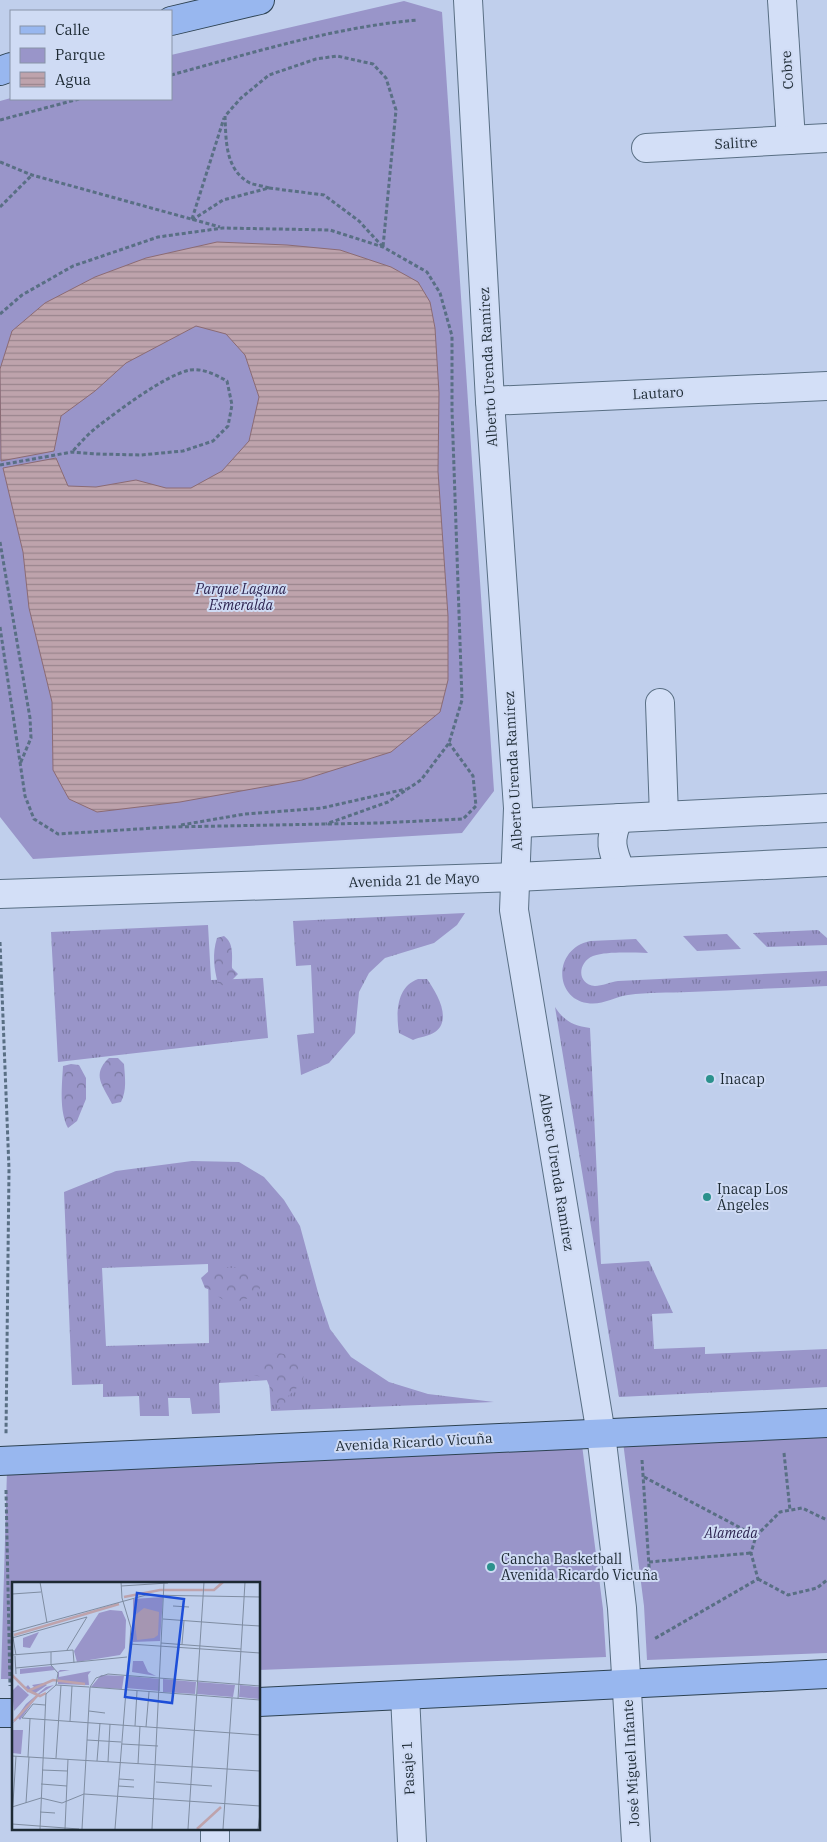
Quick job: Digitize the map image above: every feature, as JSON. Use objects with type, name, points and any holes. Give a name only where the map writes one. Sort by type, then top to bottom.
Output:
[{"type":"main road","points":[[172,21],[260,0]]},
{"type":"main road","name":"Avenida Ricardo Vicuña","points":[[3,1460],[827,1423]]},
{"type":"main road","points":[[260,1702],[827,1674]]},
{"type":"street","name":"Alberto Urenda Ramírez","points":[[468,0],[490,401],[518,823],[514,910],[601,1434],[622,1608],[627,1684]]},
{"type":"street","name":"Cobre","points":[[782,0],[791,140]]},
{"type":"street","name":"Salitre","points":[[646,148],[827,138]]},
{"type":"street","name":"Lautaro","points":[[490,401],[827,386]]},
{"type":"street","points":[[660,703],[664,816]]},
{"type":"street","points":[[518,823],[827,808]]},
{"type":"street","points":[[619,818],[612,831],[612,842],[614,854],[621,872]]},
{"type":"street","name":"Avenida 21 de Mayo","points":[[0,894],[516,877],[827,862]]},
{"type":"street","name":"José Miguel Infante","points":[[627,1684],[636,1842]]},
{"type":"street","name":"Pasaje 1","points":[[405,1695],[412,1842]]},
{"type":"path","points":[[172,74],[334,33],[388,23],[418,20]]},
{"type":"path","points":[[192,220],[225,116],[241,98],[269,75],[316,59],[337,56],[373,64],[386,78],[396,110],[383,247]]},
{"type":"path","points":[[0,120],[75,100]]},
{"type":"path","points":[[225,116],[226,141],[233,168],[250,183],[269,188],[324,195],[359,220],[383,247]]},
{"type":"path","points":[[0,162],[32,175],[223,228]]},
{"type":"path","points":[[0,207],[32,175]]},
{"type":"path","points":[[192,220],[223,200],[269,188]]},
{"type":"path","points":[[0,314],[22,295],[73,266],[158,237],[223,228],[330,230],[383,247],[427,272],[440,293],[452,336],[462,700],[449,743],[422,780],[388,802],[326,824]]},
{"type":"path","points":[[1,465],[72,452],[141,455],[183,451],[214,441],[228,426],[232,405],[227,381],[210,372],[191,370],[171,378],[96,428],[72,452]]},
{"type":"path","points":[[0,542],[30,718],[31,738],[20,764]]},
{"type":"path","points":[[0,627],[25,796],[34,819],[58,834],[170,827],[463,819],[476,806],[473,776],[449,743]]},
{"type":"path","points":[[170,827],[245,814],[322,808],[409,788]]},
{"type":"path","points":[[0,942],[9,1169],[3,1460],[8,1706]]},
{"type":"path","points":[[784,1449],[790,1510]]},
{"type":"path","points":[[642,1454],[650,1591]]},
{"type":"path","points":[[643,1477],[756,1536]]},
{"type":"path","points":[[827,1520],[802,1508],[780,1512],[756,1536],[752,1553],[758,1579],[788,1595],[817,1588],[827,1580]]},
{"type":"path","points":[[648,1562],[752,1553]]},
{"type":"path","points":[[654,1639],[758,1579]]},
{"type":"path","points":[[653,1629],[654,1647]]},
{"type":"green space","name":"Parque Laguna Esmeralda","points":[[404,1],[442,12],[494,791],[462,833],[33,859],[0,817],[0,101],[10,98],[10,100],[172,100],[172,55]]},
{"type":"green space","points":[[465,913],[457,925],[434,943],[385,958],[369,973],[359,992],[355,1033],[329,1063],[301,1075],[297,1035],[314,1033],[311,965],[296,966],[293,921]]},
{"type":"green space","points":[[208,925],[211,980],[263,978],[268,1038],[58,1062],[51,932]]},
{"type":"green space","points":[[818,930],[827,938],[827,945],[767,947],[753,933]]},
{"type":"green space","points":[[727,934],[741,949],[697,951],[683,936]]},
{"type":"green space","points":[[224,936],[231,946],[232,968],[238,974],[226,986],[218,984],[214,961],[217,938]]},
{"type":"green space","points":[[636,939],[648,953],[613,953],[593,956],[584,963],[582,968],[581,973],[585,981],[595,986],[618,981],[827,971],[827,986],[643,993],[592,1004],[576,999],[568,992],[562,973],[569,953],[578,946],[590,941]]},
{"type":"green space","points":[[418,979],[427,979],[435,991],[443,1013],[443,1020],[435,1032],[413,1040],[399,1033],[398,1010],[405,988]]},
{"type":"green space","points":[[555,1007],[570,1022],[590,1028],[601,1264],[649,1261],[673,1313],[652,1314],[654,1349],[705,1347],[705,1354],[827,1349],[827,1387],[619,1397]]},
{"type":"green space","points":[[109,1058],[118,1058],[124,1064],[125,1074],[125,1088],[121,1102],[112,1104],[100,1080],[101,1070]]},
{"type":"green space","points":[[79,1065],[86,1078],[86,1099],[77,1121],[68,1128],[63,1114],[62,1081],[63,1066]]},
{"type":"green space","points":[[192,1161],[239,1162],[264,1177],[284,1200],[300,1226],[330,1329],[351,1357],[389,1382],[428,1394],[494,1402],[271,1411],[269,1380],[219,1383],[220,1413],[192,1414],[190,1398],[168,1398],[169,1416],[140,1416],[139,1396],[103,1397],[103,1384],[72,1385],[64,1192],[116,1171]],"holes":[[[208,1264],[209,1343],[106,1346],[102,1268]]]},
{"type":"green space","points":[[221,1267],[259,1270],[264,1279],[261,1287],[252,1296],[239,1301],[226,1301],[222,1299],[211,1290],[205,1288],[201,1278],[210,1270]]},
{"type":"green space","points":[[279,1353],[303,1358],[307,1362],[302,1383],[286,1398],[285,1406],[278,1408],[266,1378],[253,1375],[250,1369],[266,1356]]},
{"type":"green space","name":"Alameda","points":[[827,1432],[827,1653],[647,1660],[644,1606],[623,1442]]},
{"type":"green space","points":[[582,1445],[603,1609],[606,1657],[260,1670],[260,1582],[12,1582],[12,1679],[1,1679],[7,1470]]},
{"type":"water","points":[[217,242],[287,245],[340,250],[391,267],[418,282],[430,302],[435,328],[439,393],[438,471],[448,616],[448,680],[440,712],[391,752],[302,780],[180,802],[97,812],[69,799],[53,770],[52,702],[29,608],[23,552],[3,468],[56,458],[68,486],[96,487],[136,480],[166,488],[191,488],[222,471],[249,441],[259,397],[245,355],[226,334],[196,326],[126,363],[95,391],[61,416],[54,451],[1,461],[0,369],[12,331],[45,303],[95,277],[146,258]]},
{"type":"place","name":"Inacap","points":[[710,1079]]},
{"type":"place","name":"Inacap Los Ángeles","points":[[707,1197]]},
{"type":"place","name":"Cancha Basketball Avenida Ricardo Vicuña","points":[[491,1567]]}]
